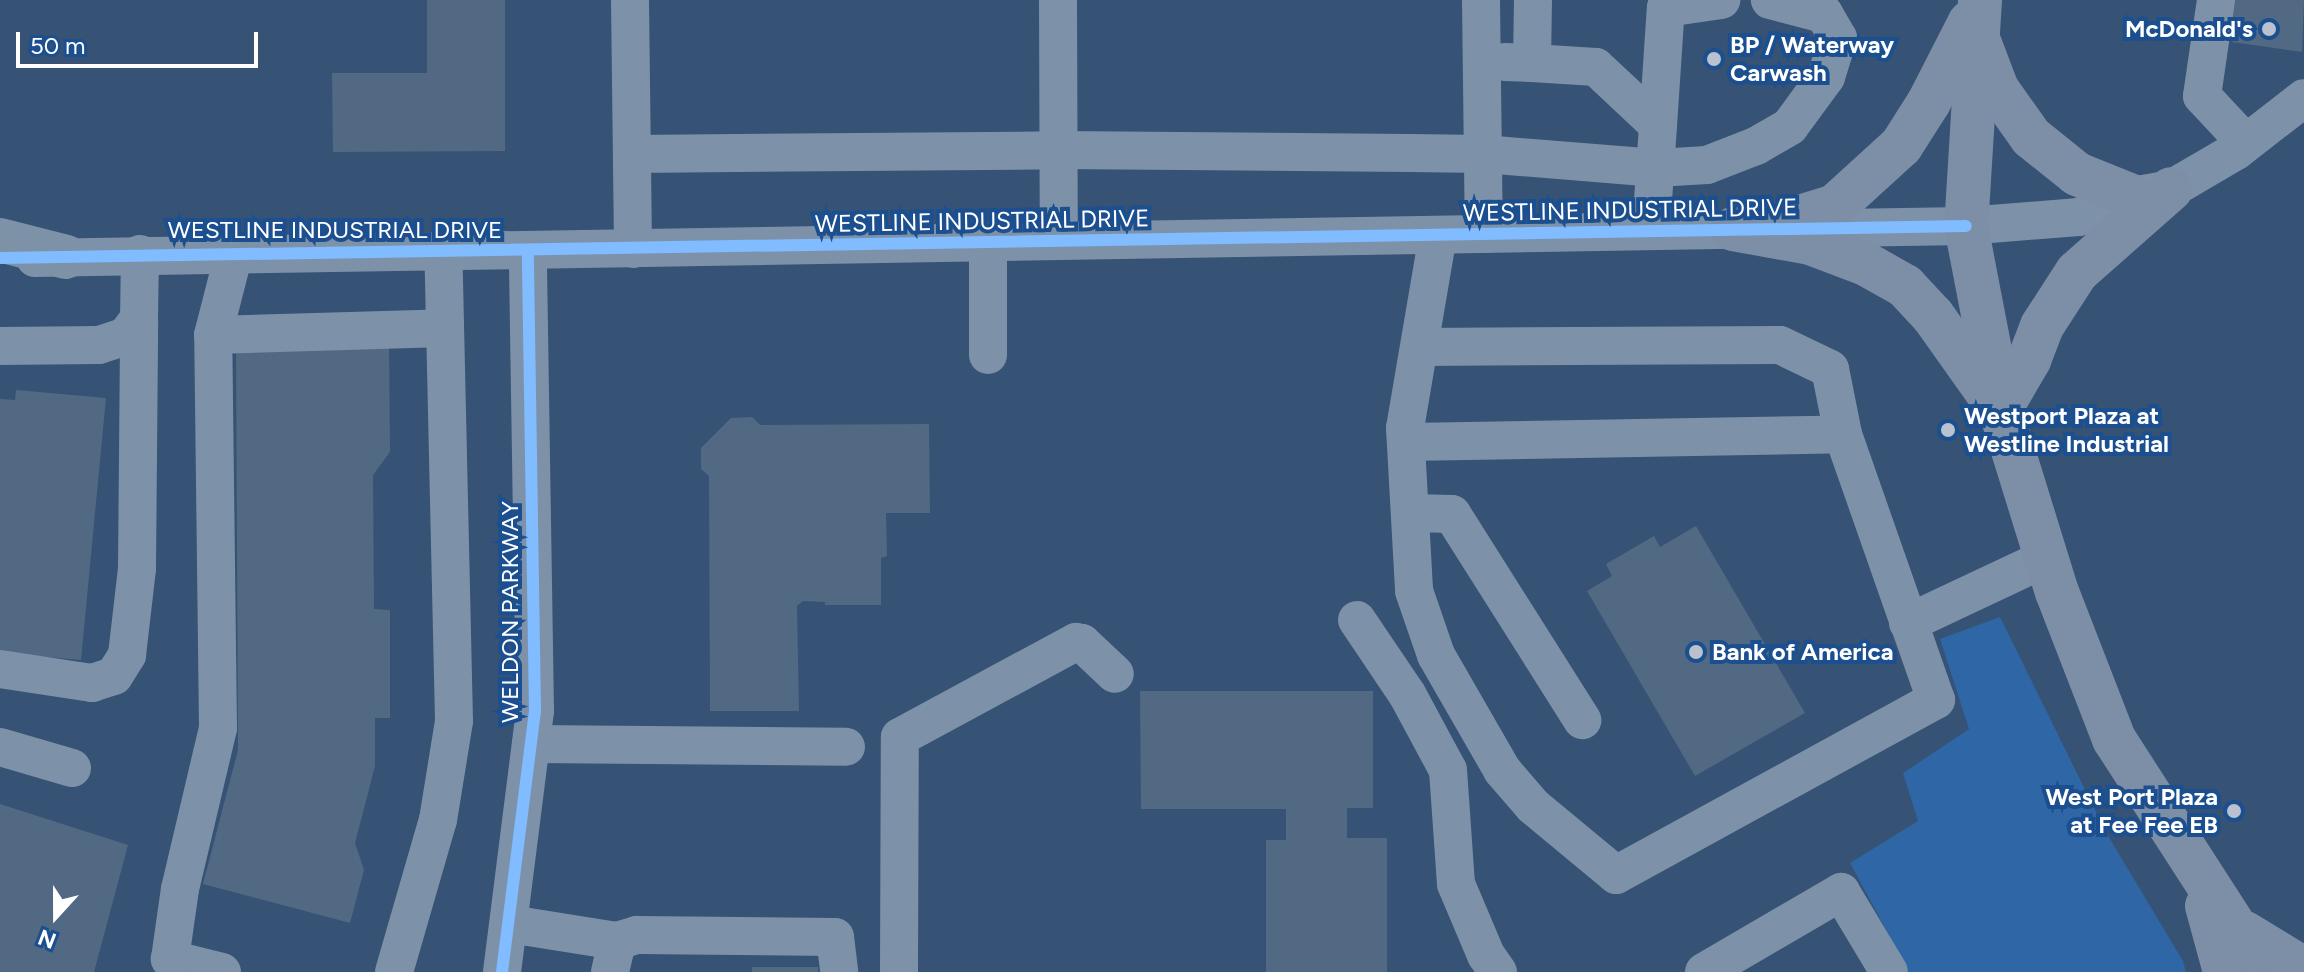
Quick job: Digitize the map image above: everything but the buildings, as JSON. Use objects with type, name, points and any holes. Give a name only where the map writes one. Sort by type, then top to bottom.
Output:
[{"type":"highway","points":[[0,240],[66,257]]},
{"type":"main road","points":[[1979,13],[1997,89],[2031,137],[2077,174],[2152,193],[2077,272],[2042,326],[2002,413]]},
{"type":"main road","points":[[1979,13],[1966,226],[2002,413],[2046,558],[2114,739],[2264,972]]},
{"type":"main road","points":[[1746,229],[1835,206],[1901,146],[1929,102],[1952,51],[1979,13]]},
{"type":"main road","points":[[1746,229],[1810,243],[1866,264],[1905,286],[1970,365],[2002,413]]},
{"type":"main road","points":[[2196,869],[2225,972]]},
{"type":"main road","points":[[2234,925],[2304,969]]},
{"type":"street","points":[[630,0],[633,249]]},
{"type":"street","points":[[1058,0],[1059,241]]},
{"type":"street","points":[[1481,0],[1484,234]]},
{"type":"street","points":[[1532,63],[1533,0]]},
{"type":"street","points":[[1651,231],[1666,8],[1721,0]]},
{"type":"street","points":[[632,154],[1059,150],[1483,154],[1656,168],[1707,165],[1756,146],[1790,126],[1826,77],[1838,38],[1824,14],[1770,0]]},
{"type":"street","points":[[2216,0],[2202,96],[2246,143]]},
{"type":"street","points":[[1482,62],[1596,67],[1658,125]]},
{"type":"street","name":"WESTLINE INDUSTRIAL DRIVE","points":[[0,258],[1966,226],[2079,217],[2152,193],[2246,143],[2304,98]]},
{"type":"street","points":[[1420,347],[1780,345],[1830,369],[1843,434],[1936,700],[1616,875],[1533,806],[1495,757],[1436,655],[1414,591],[1405,428],[1438,235]]},
{"type":"street","points":[[988,243],[988,355]]},
{"type":"street","points":[[394,972],[438,820],[454,721],[443,251]]},
{"type":"street","name":"WELDON PARKWAY","points":[[502,972],[535,711],[528,251]]},
{"type":"street","points":[[222,972],[168,966],[180,889],[218,728],[213,335],[234,253]]},
{"type":"street","points":[[0,669],[92,683],[114,676],[127,655],[137,569],[140,254]]},
{"type":"street","points":[[0,346],[99,345],[126,336],[139,319]]},
{"type":"street","points":[[213,335],[445,328]]},
{"type":"street","points":[[1406,442],[1843,434]]},
{"type":"street","points":[[1410,513],[1452,514],[1582,720]]},
{"type":"street","points":[[1908,623],[2046,558]]},
{"type":"street","points":[[1357,620],[1407,694],[1448,770],[1456,884],[1486,955],[1498,972]]},
{"type":"street","points":[[899,972],[900,737],[1076,642],[1082,643],[1115,674]]},
{"type":"street","points":[[531,744],[846,747]]},
{"type":"street","points":[[0,747],[72,768]]},
{"type":"street","points":[[1704,972],[1841,892],[1889,972]]},
{"type":"street","points":[[510,924],[614,956],[637,935],[835,937],[839,972]]},
{"type":"shaded area","points":[[2000,617],[2107,834],[2183,961],[2186,972],[1909,972],[1850,863],[1918,821],[1903,773],[1969,729],[1940,639]]},
{"type":"cycle path","points":[[0,258],[1966,226]]},
{"type":"cycle path","points":[[502,972],[535,711],[528,251]]},
{"type":"place","name":"McDonald's","points":[[2269,29]]},
{"type":"place","name":"BP / Waterway Carwash","points":[[1714,59]]},
{"type":"place","name":"Westport Plaza at Westline Industrial","points":[[1948,430]]},
{"type":"place","name":"Bank of America","points":[[1696,652]]},
{"type":"place","name":"West Port Plaza at Fee Fee EB","points":[[2234,811]]}]
